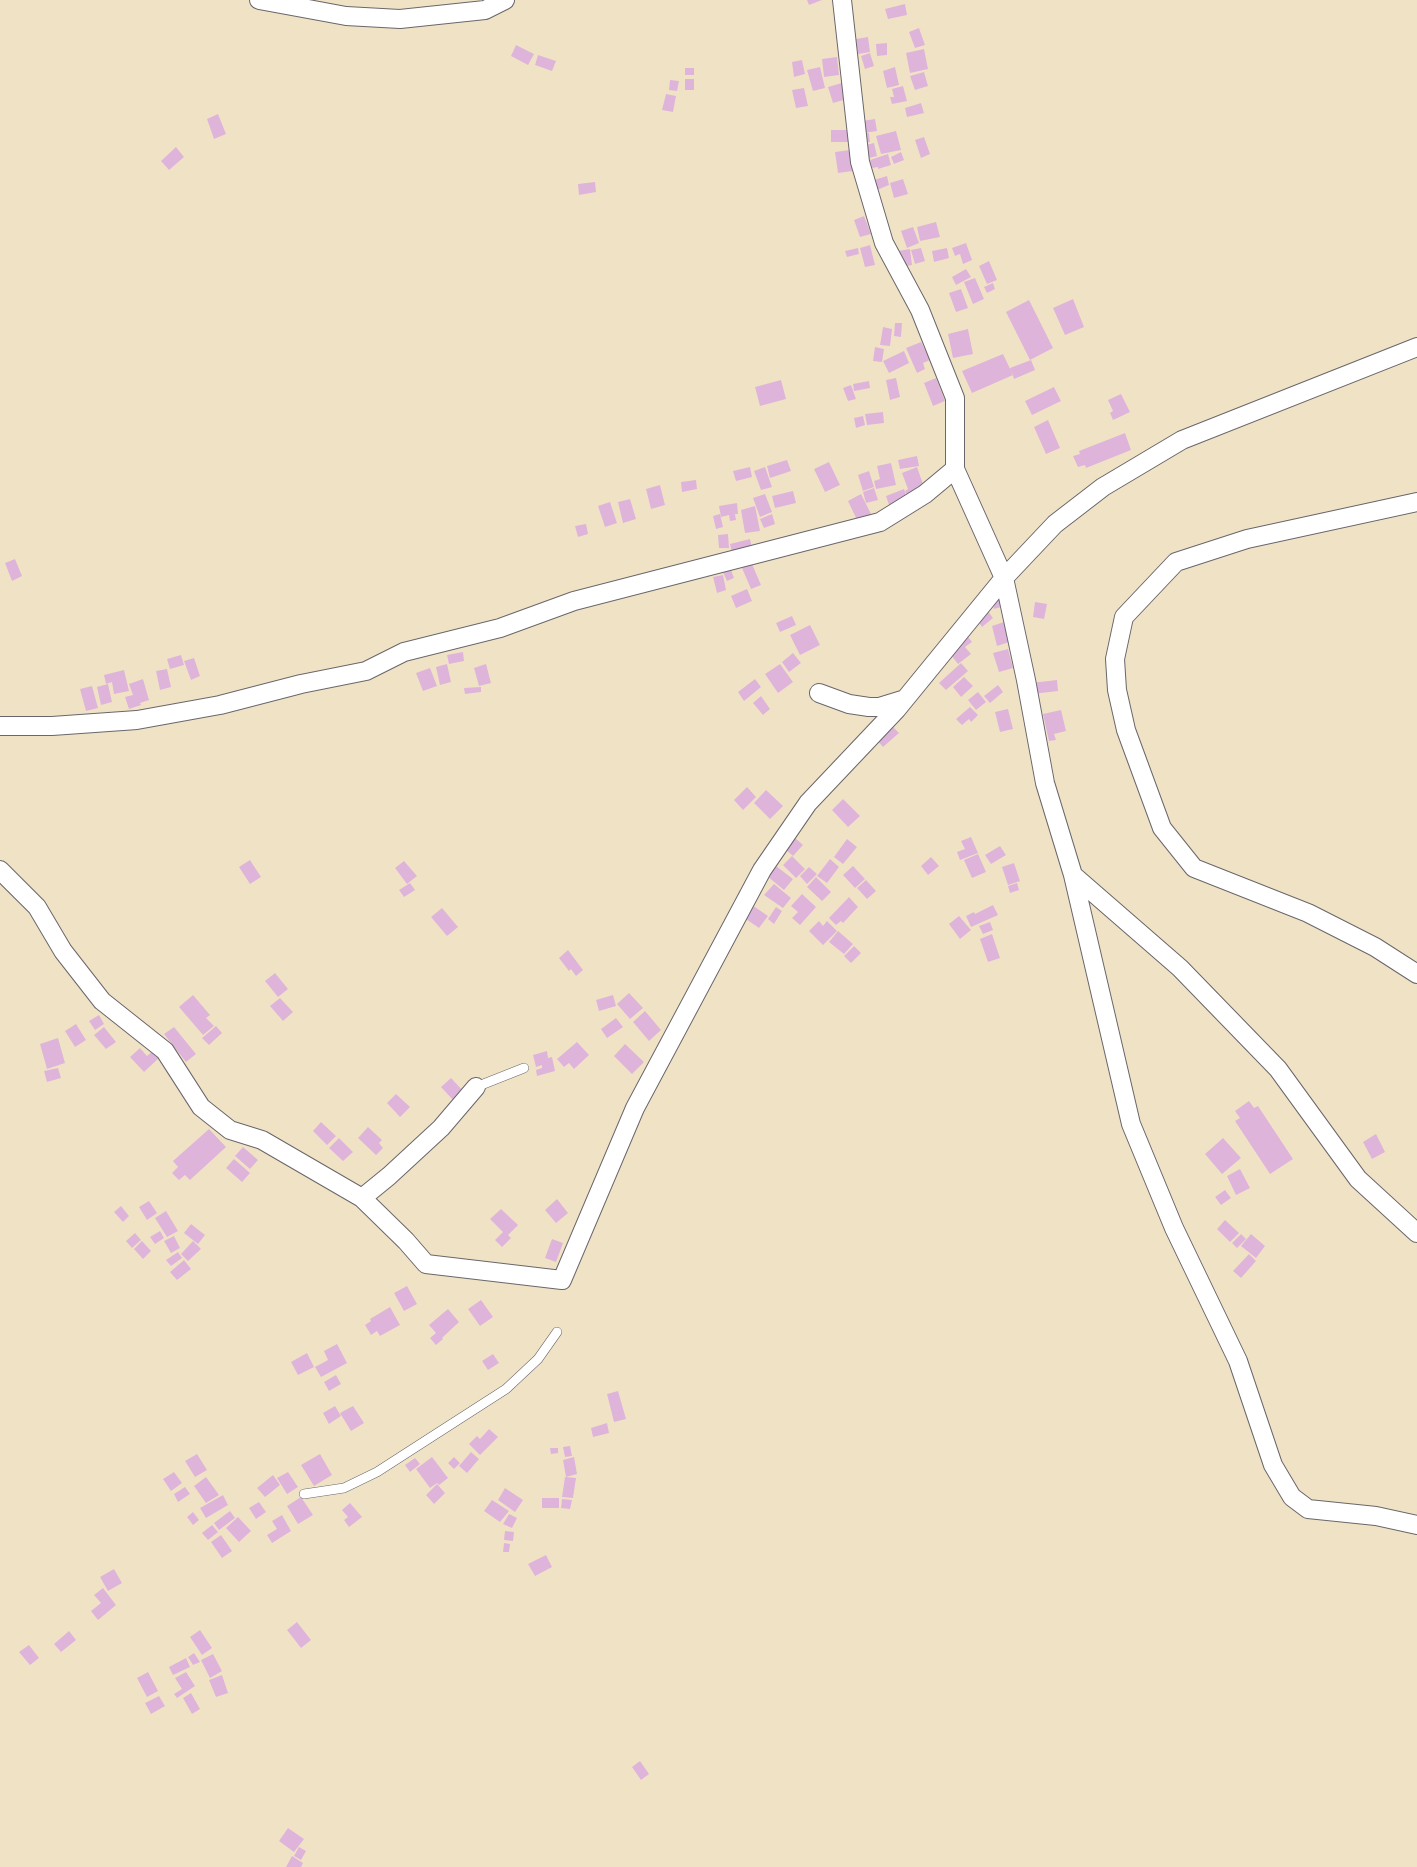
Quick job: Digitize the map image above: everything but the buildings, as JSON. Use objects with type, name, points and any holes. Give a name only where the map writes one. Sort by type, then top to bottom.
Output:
[{"type":"street","points":[[259,0],[346,16],[400,18],[485,10],[506,0]]},
{"type":"street","points":[[842,0],[860,162],[884,243],[920,310],[955,398],[955,469],[1004,578],[1026,680],[1045,783],[1073,875],[1131,1124],[1174,1228],[1238,1361],[1273,1465],[1292,1497],[1308,1509],[1376,1516],[1417,1525]]},
{"type":"street","points":[[0,870],[37,907],[63,951],[102,1001],[165,1051],[201,1107],[230,1130],[262,1140],[362,1198],[406,1241],[426,1264],[562,1280],[635,1108],[762,870],[808,803],[905,699],[1004,578],[1055,524],[1104,487],[1182,440],[1417,346]]},
{"type":"street","points":[[0,726],[52,726],[137,720],[220,705],[301,684],[366,671],[404,652],[500,628],[574,601],[880,522],[925,494],[955,469]]},
{"type":"street","points":[[1417,502],[1247,539],[1176,562],[1124,617],[1115,660],[1117,690],[1126,730],[1162,828],[1194,868],[1308,913],[1375,947],[1417,974]]},
{"type":"street","points":[[819,693],[849,704],[869,707],[879,707],[905,699]]},
{"type":"street","points":[[1073,875],[1180,968],[1278,1069],[1358,1179],[1417,1233]]},
{"type":"street","points":[[362,1198],[389,1176],[440,1128],[476,1087]]},
{"type":"lane","points":[[476,1087],[524,1068]]},
{"type":"lane","points":[[304,1494],[344,1488],[377,1472],[506,1389],[538,1359],[557,1332]]}]
